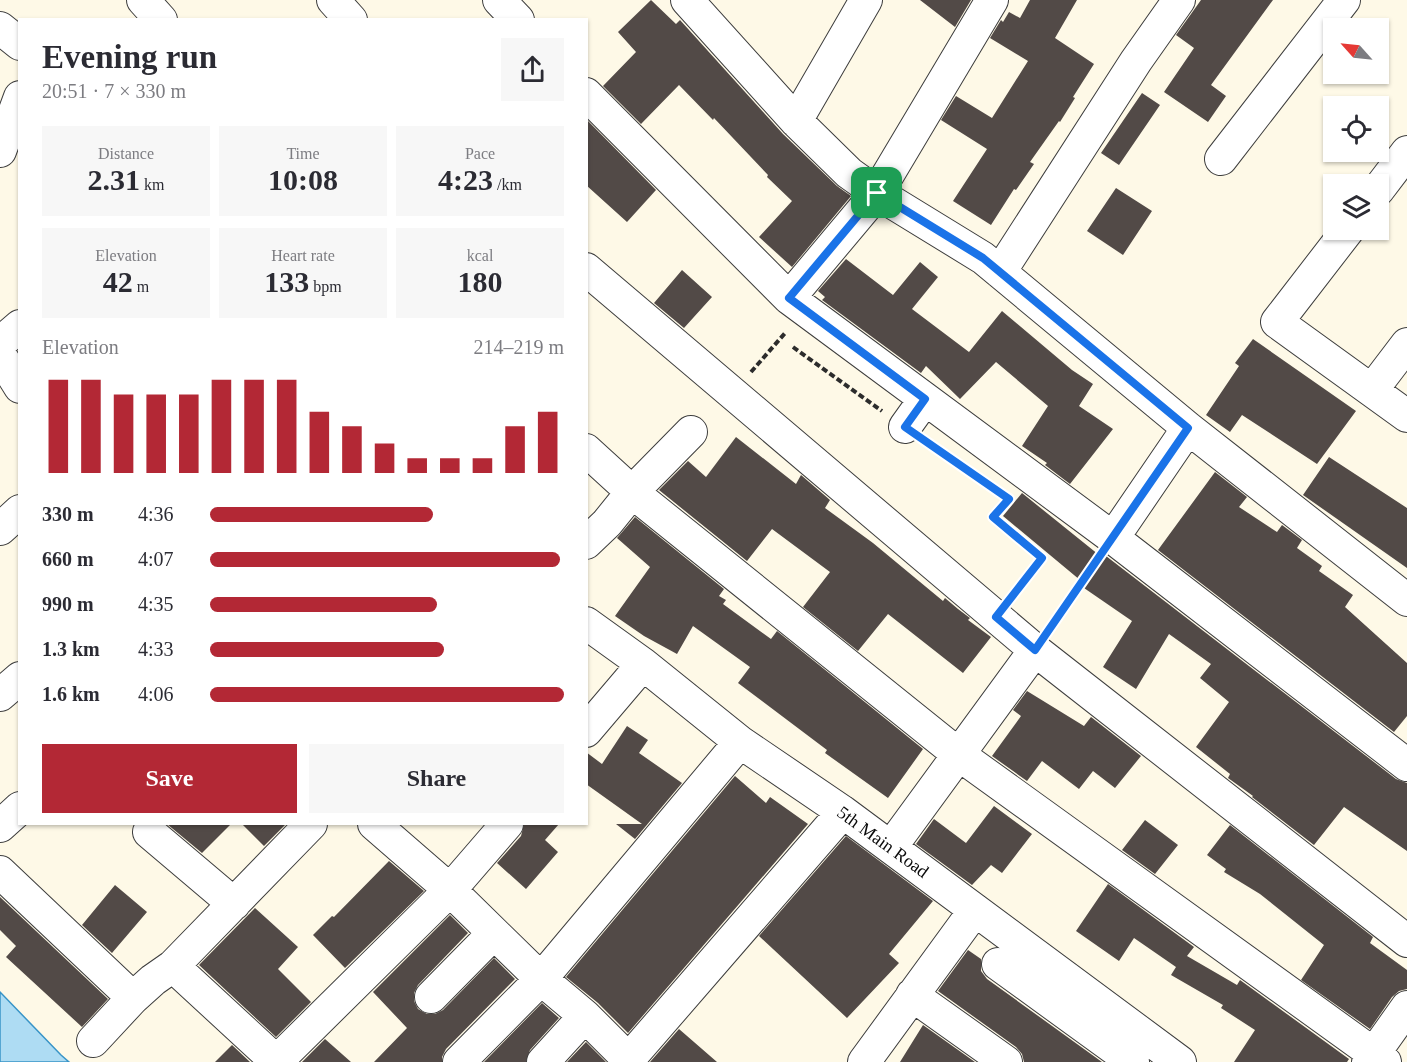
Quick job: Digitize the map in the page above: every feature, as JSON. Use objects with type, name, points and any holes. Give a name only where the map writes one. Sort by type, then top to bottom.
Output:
[{"type":"street","points":[[143,0],[159,18]]},
{"type":"street","points":[[333,0],[349,18]]},
{"type":"street","points":[[687,0],[796,121],[849,172],[877,193],[983,258],[1188,428],[1407,600]]},
{"type":"street","points":[[796,121],[866,0]]},
{"type":"street","points":[[789,298],[877,193],[992,0]]},
{"type":"street","points":[[1000,272],[1136,61],[1179,0]]},
{"type":"street","points":[[1221,159],[1344,0]]},
{"type":"street","points":[[0,28],[18,42]]},
{"type":"street","points":[[588,96],[789,298],[1113,538],[1407,765]]},
{"type":"street","points":[[0,151],[18,102]]},
{"type":"street","points":[[1389,176],[1407,152]]},
{"type":"street","points":[[1340,240],[1277,322],[1407,416]]},
{"type":"street","points":[[588,271],[1035,650],[1407,941]]},
{"type":"street","points":[[0,344],[18,328]]},
{"type":"street","points":[[1372,390],[1407,344]]},
{"type":"street","points":[[0,355],[18,384]]},
{"type":"street","points":[[905,427],[925,399]]},
{"type":"street","points":[[1113,538],[1188,428]]},
{"type":"street","points":[[588,541],[691,432]]},
{"type":"street","points":[[588,452],[632,492],[958,754],[1376,1060],[1407,1007]]},
{"type":"street","points":[[0,529],[18,514]]},
{"type":"street","name":"5th Main Road","points":[[588,624],[643,664],[740,742],[843,812],[1180,1062]]},
{"type":"street","points":[[891,848],[1035,650]]},
{"type":"street","points":[[588,729],[643,664]]},
{"type":"street","points":[[0,695],[18,680]]},
{"type":"street","points":[[459,1062],[541,979],[740,742]]},
{"type":"street","points":[[0,826],[18,810]]},
{"type":"street","points":[[375,825],[450,890],[541,979],[585,1016],[630,1061],[843,812]]},
{"type":"street","points":[[93,1041],[133,998],[173,966],[310,825]]},
{"type":"street","points":[[173,966],[277,1062],[450,890],[506,825]]},
{"type":"street","points":[[149,832],[234,904]]},
{"type":"street","points":[[0,872],[133,998]]},
{"type":"street","points":[[864,1062],[975,910]]},
{"type":"street","points":[[431,997],[494,933]]},
{"type":"street","points":[[998,964],[1132,1062]]},
{"type":"street","points":[[912,995],[1006,1062]]},
{"type":"street","points":[[543,1062],[585,1016]]},
{"type":"path","points":[[793,347],[980,479]]},
{"type":"path","points":[[996,617],[1042,558],[993,517],[1009,499],[999,492]]},
{"type":"path","points":[[1035,650],[1113,538]]},
{"type":"water","points":[[0,992],[61,1055],[69,1062],[0,1062]]},
{"type":"building","points":[[651,0],[676,24],[680,20],[783,134],[837,186],[851,196],[792,267],[759,237],[792,201],[714,118],[713,120],[679,85],[641,124],[603,86],[636,52],[618,32]]},
{"type":"building","points":[[920,0],[971,0],[955,27]]},
{"type":"building","points":[[1030,0],[1077,0],[1055,38],[1094,64],[1060,122],[1030,162],[1034,164],[1016,190],[1014,189],[991,225],[953,201],[987,149],[941,120],[956,96],[992,118],[1028,61],[990,38],[1009,12],[1020,18]]},
{"type":"building","points":[[1201,0],[1273,0],[1211,85],[1226,96],[1208,122],[1164,92],[1194,48],[1176,35]]},
{"type":"building","points":[[1142,93],[1160,105],[1119,165],[1101,153]]},
{"type":"building","points":[[588,121],[656,190],[627,222],[588,187]]},
{"type":"building","points":[[1116,188],[1152,211],[1123,255],[1087,231]]},
{"type":"building","points":[[846,259],[893,295],[920,262],[938,277],[912,309],[969,352],[1002,311],[1072,370],[1093,384],[1079,406],[1113,429],[1070,484],[1045,465],[1047,463],[1022,446],[1048,406],[996,362],[960,399],[926,366],[921,373],[822,300],[825,297],[818,291]]},
{"type":"building","points":[[682,270],[712,297],[684,328],[654,303]]},
{"type":"building","points":[[1253,339],[1356,411],[1317,464],[1242,415],[1230,432],[1206,415],[1239,366],[1235,363]]},
{"type":"building","points":[[736,437],[796,484],[801,475],[830,500],[825,508],[873,543],[943,601],[945,598],[970,618],[968,620],[991,637],[963,673],[888,614],[858,651],[803,607],[830,572],[772,529],[747,561],[659,490],[688,461],[706,477]]},
{"type":"building","points":[[1329,457],[1407,508],[1407,568],[1303,495]]},
{"type":"building","points":[[1215,472],[1247,497],[1239,507],[1277,532],[1282,525],[1302,540],[1297,548],[1322,566],[1319,571],[1353,595],[1345,607],[1407,663],[1407,716],[1394,732],[1158,550]]},
{"type":"building","points":[[1022,493],[1104,559],[1106,556],[1396,779],[1407,783],[1407,851],[1344,807],[1314,845],[1228,778],[1230,774],[1196,747],[1229,702],[1200,678],[1211,664],[1169,634],[1136,689],[1103,667],[1132,621],[1084,588],[1086,585],[1003,516]]},
{"type":"building","points":[[635,517],[724,589],[719,596],[726,600],[723,604],[771,639],[777,631],[923,749],[888,798],[825,753],[827,750],[738,683],[750,667],[693,626],[677,654],[644,636],[615,616],[650,567],[617,538]]},
{"type":"building","points":[[1027,691],[1084,726],[1091,717],[1141,756],[1115,788],[1093,771],[1079,789],[1042,761],[1027,781],[992,756],[1021,716],[1013,710]]},
{"type":"building","points":[[627,726],[648,740],[639,753],[682,783],[635,839],[616,824],[642,824],[588,785],[588,754],[602,764]]},
{"type":"building","points":[[735,776],[766,803],[770,797],[808,824],[628,1033],[598,1003],[566,977]]},
{"type":"building","points":[[994,806],[1032,834],[1002,873],[991,865],[972,885],[916,844],[934,819],[966,843]]},
{"type":"building","points":[[1145,820],[1178,845],[1155,874],[1122,850]]},
{"type":"building","points":[[168,825],[230,825],[202,853]]},
{"type":"building","points":[[243,825],[285,825],[264,846]]},
{"type":"building","points":[[524,825],[558,825],[545,840],[558,852],[526,889],[497,863],[521,836]]},
{"type":"building","points":[[1230,825],[1373,937],[1370,943],[1407,970],[1407,989],[1399,991],[1392,997],[1370,1029],[1301,980],[1324,945],[1260,894],[1224,872],[1226,869],[1207,855]]},
{"type":"building","points":[[846,836],[933,901],[889,954],[899,963],[847,1018],[759,936]]},
{"type":"building","points":[[389,861],[424,891],[345,968],[313,935]]},
{"type":"building","points":[[1108,884],[1194,947],[1187,956],[1237,985],[1240,980],[1349,1059],[1347,1062],[1234,1062],[1255,1030],[1221,1008],[1223,1005],[1171,975],[1176,967],[1134,938],[1119,961],[1076,931]]},
{"type":"building","points":[[115,885],[147,912],[112,953],[82,925]]},
{"type":"building","points":[[0,897],[108,999],[82,1027],[6,957],[16,946],[0,930]]},
{"type":"building","points":[[255,908],[298,947],[278,969],[311,1002],[276,1037],[199,965]]},
{"type":"building","points":[[450,915],[468,933],[418,985],[414,993],[414,1001],[418,1009],[427,1014],[435,1014],[443,1010],[494,958],[515,979],[446,1049],[442,1062],[374,1062],[407,1028],[373,992]]},
{"type":"building","points":[[968,950],[981,959],[981,971],[987,979],[1102,1062],[1024,1062],[1022,1054],[1016,1047],[938,991]]},
{"type":"building","points":[[542,1003],[559,1018],[530,1050],[526,1062],[484,1062]]},
{"type":"building","points":[[923,1025],[975,1062],[900,1062]]},
{"type":"building","points":[[679,1029],[717,1062],[650,1062]]},
{"type":"building","points":[[325,1039],[351,1062],[302,1062]]},
{"type":"building","points":[[586,1042],[606,1062],[567,1062]]},
{"type":"building","points":[[232,1045],[250,1062],[215,1062]]},
{"type":"route","points":[[877,193],[983,258],[1188,428],[1035,650],[996,617],[1042,558],[993,517],[1009,499],[905,427],[925,399],[789,298],[877,193]]}]
